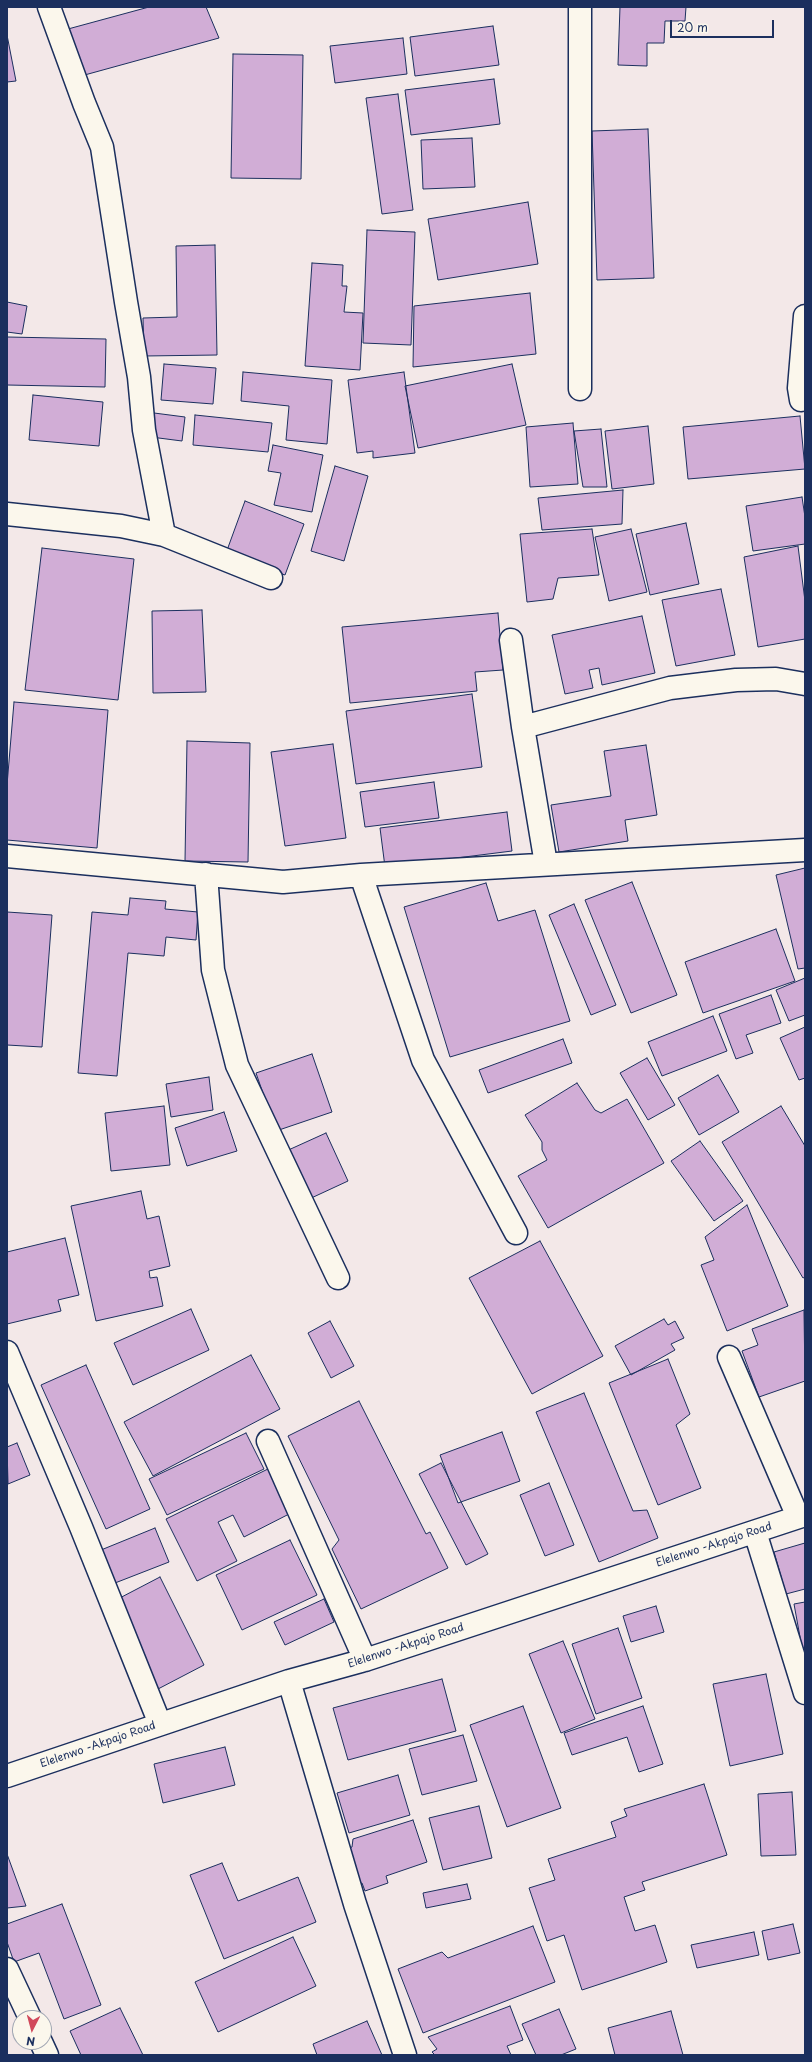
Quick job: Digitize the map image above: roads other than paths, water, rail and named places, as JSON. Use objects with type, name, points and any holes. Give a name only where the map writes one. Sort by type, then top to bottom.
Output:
[{"type":"street","points":[[49,7],[84,103],[102,147],[126,302],[140,377],[144,430],[164,535]]},
{"type":"street","points":[[580,7],[580,389]]},
{"type":"street","points":[[801,400],[799,388],[805,316]]},
{"type":"street","points":[[7,514],[121,526],[164,535],[271,578]]},
{"type":"street","points":[[512,640],[523,727],[546,864]]},
{"type":"street","points":[[523,727],[670,688],[736,680],[776,679],[805,684]]},
{"type":"street","points":[[7,856],[283,882],[361,874],[805,850]]},
{"type":"street","points":[[206,874],[213,970],[238,1065],[338,1278]]},
{"type":"street","points":[[361,874],[423,1060],[516,1233]]},
{"type":"street","points":[[7,1352],[78,1520],[160,1724]]},
{"type":"street","points":[[729,1357],[801,1516]]},
{"type":"street","points":[[268,1441],[365,1660]]},
{"type":"street","name":"Elelenwo -Akpajo Road","points":[[7,1776],[289,1681],[365,1660],[801,1516]]},
{"type":"street","points":[[755,1532],[805,1693]]},
{"type":"street","points":[[289,1681],[355,1904],[405,2055]]},
{"type":"street","points":[[7,1969],[26,2010]]}]
